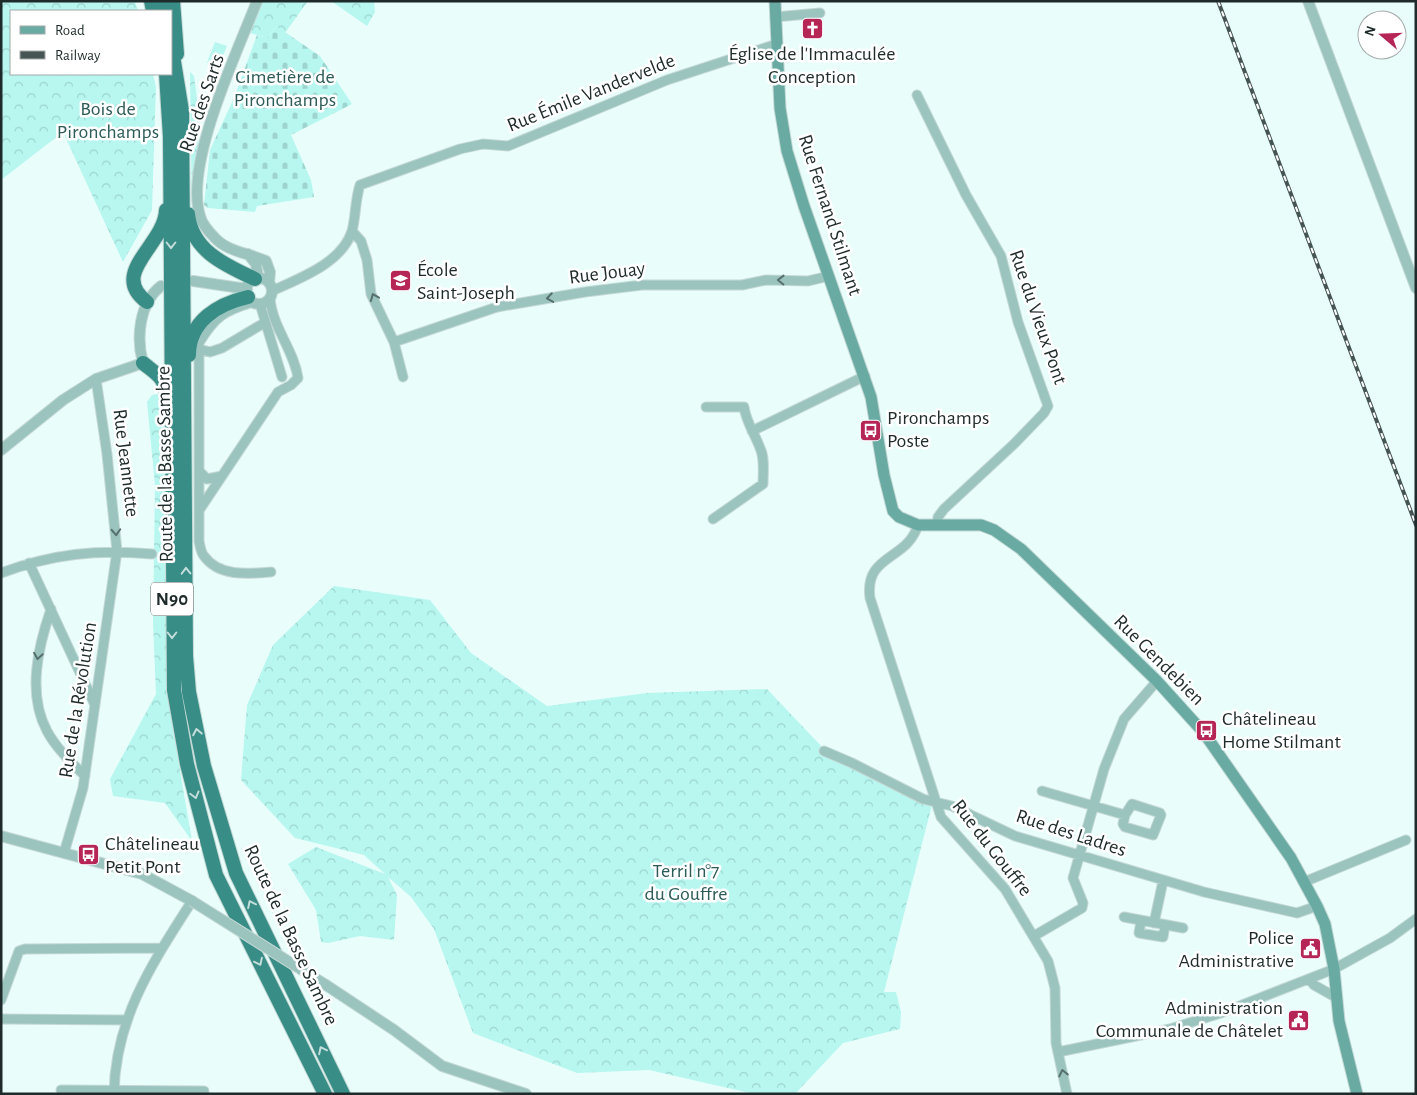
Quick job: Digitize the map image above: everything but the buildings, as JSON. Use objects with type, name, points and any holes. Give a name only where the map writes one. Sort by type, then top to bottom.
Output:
[{"type":"highway","points":[[172,74],[177,29],[173,1]]},
{"type":"highway","name":"Route de la Basse Sambre","points":[[172,74],[182,110],[186,656],[189,692],[204,766],[236,873],[343,1094]]},
{"type":"highway","name":"Route de la Basse Sambre","points":[[172,75],[170,137],[174,690],[187,764],[216,875],[325,1094]]},
{"type":"highway","points":[[182,110],[187,129],[188,216],[192,231],[201,247],[253,292],[216,308],[205,316],[195,333],[189,350],[188,410],[184,423]]},
{"type":"highway","points":[[147,302],[138,296],[132,283],[133,273],[157,237],[166,216],[167,157],[170,137]]},
{"type":"highway","points":[[143,363],[162,378],[166,386],[167,447],[172,460]]},
{"type":"main road","name":"Rue Fernand Stilmant","points":[[775,1],[780,108],[787,151],[865,376]]},
{"type":"main road","points":[[865,376],[873,406],[890,504],[899,517],[918,525]]},
{"type":"main road","name":"Rue Gendebien","points":[[918,525],[981,525],[994,530],[1021,549],[1157,681],[1204,732],[1255,803],[1304,882],[1325,924],[1334,969],[1340,1021],[1357,1094]]},
{"type":"street","name":"Rue des Sarts","points":[[258,1],[207,133],[199,168],[198,198],[200,215],[204,224],[215,238],[225,246],[266,261],[270,272],[271,291]]},
{"type":"street","points":[[1308,1],[1416,288]]},
{"type":"street","points":[[775,17],[820,13]]},
{"type":"street","name":"Rue Émile Vandervelde","points":[[271,291],[290,283],[333,258],[346,244],[352,231],[355,199],[360,185],[460,149],[483,144],[508,146],[667,80],[777,44]]},
{"type":"street","name":"Rue du Vieux Pont","points":[[917,95],[966,194],[1001,256],[1018,322],[1048,406],[1044,413],[1014,444],[944,509],[938,517],[937,524]]},
{"type":"street","points":[[352,231],[361,241],[367,260],[371,294],[394,342],[403,378]]},
{"type":"street","points":[[247,253],[256,264],[253,292],[282,377]]},
{"type":"street","name":"Rue Jouay","points":[[394,342],[497,307],[585,292],[642,285],[742,285],[766,280],[808,281],[829,276]]},
{"type":"street","points":[[194,281],[253,292],[271,291]]},
{"type":"street","points":[[1,450],[63,400],[96,380],[143,363],[140,324],[147,302],[153,292],[161,286]]},
{"type":"street","points":[[271,291],[253,292],[226,310],[208,328],[199,343],[199,541],[203,556],[221,570],[244,575],[271,572]]},
{"type":"street","points":[[200,509],[278,392],[291,386],[298,378],[296,365],[279,329],[271,291]]},
{"type":"street","points":[[199,349],[210,352],[222,348],[264,323]]},
{"type":"street","points":[[752,431],[865,376]]},
{"type":"street","name":"Rue Jeannette","points":[[96,380],[108,454],[117,551]]},
{"type":"street","points":[[706,407],[744,407],[752,431],[762,450],[763,484],[713,519]]},
{"type":"street","points":[[199,471],[208,479],[222,476]]},
{"type":"street","name":"Rue du Gouffre","points":[[918,525],[916,534],[908,545],[874,569],[869,590],[941,817],[1005,890],[1048,961],[1053,974],[1058,1052],[1067,1094]]},
{"type":"street","points":[[1,573],[58,555],[117,551],[152,554]]},
{"type":"street","name":"Rue de la Révolution","points":[[64,853],[85,776],[117,551]]},
{"type":"street","points":[[29,563],[95,705]]},
{"type":"street","points":[[51,609],[38,651],[36,667],[40,707],[46,730],[58,747],[85,776]]},
{"type":"street","points":[[1034,936],[1082,908],[1083,903],[1073,878],[1104,769],[1124,719],[1157,681]]},
{"type":"street","name":"Rue des Ladres","points":[[824,751],[923,799],[952,806],[1014,836],[1163,881],[1298,913],[1317,906]]},
{"type":"street","points":[[1042,791],[1125,815]]},
{"type":"street","points":[[1,836],[142,874],[192,900],[394,1030],[442,1066],[526,1094]]},
{"type":"street","points":[[1304,882],[1406,840]]},
{"type":"street","points":[[1154,922],[1163,881]]},
{"type":"street","points":[[114,1092],[122,1035],[137,992],[161,948],[192,900]]},
{"type":"street","points":[[1124,917],[1183,928]]},
{"type":"street","points":[[1058,1052],[1170,1029],[1224,1012],[1334,969],[1390,938],[1416,919]]},
{"type":"street","points":[[1141,921],[1139,933],[1163,937],[1165,925]]},
{"type":"street","points":[[1,1000],[19,951],[25,949],[161,948]]},
{"type":"street","points":[[1308,979],[1314,985],[1337,998]]},
{"type":"street","points":[[1,1019],[127,1020]]},
{"type":"street","points":[[61,1090],[114,1092],[204,1091],[204,1094]]},
{"type":"green space","name":"Bois de Pironchamps","points":[[1,1],[135,1],[138,10],[10,10],[10,75],[153,75],[156,87],[152,210],[123,262],[63,132],[1,180]]},
{"type":"green space","points":[[262,1],[308,1],[285,33],[276,26],[268,38],[250,33]]},
{"type":"green space","points":[[331,1],[374,1],[375,12],[367,26]]},
{"type":"green space","name":"Cimetière de Pironchamps","points":[[276,26],[320,56],[352,104],[291,135],[311,180],[314,197],[257,206],[255,212],[208,208],[204,205],[210,150],[234,98],[257,35],[268,38]]},
{"type":"green space","points":[[215,42],[227,46],[218,68],[207,63]]},
{"type":"green space","points":[[190,72],[194,76],[198,111],[197,217],[192,212]]},
{"type":"green space","points":[[157,394],[164,401],[167,694],[192,841],[165,803],[113,796],[110,779],[156,694],[153,623],[155,485],[147,402],[152,395]]},
{"type":"green space","name":"Terril n°7 du Gouffre","points":[[334,586],[430,600],[471,653],[547,706],[647,693],[767,689],[823,748],[932,805],[884,992],[896,992],[901,1012],[900,1029],[843,1043],[795,1094],[754,1094],[649,1070],[577,1073],[473,1033],[434,929],[411,897],[388,877],[397,895],[394,940],[360,936],[328,943],[321,942],[316,910],[288,864],[316,847],[385,874],[364,855],[295,838],[241,780],[247,705],[273,645]]},
{"type":"railway","points":[[1218,1],[1416,525]]},
{"type":"place","name":"Église de l'Immaculée Conception","points":[[812,28]]},
{"type":"place","name":"École Saint-Joseph","points":[[401,281]]},
{"type":"place","name":"Pironchamps Poste","points":[[871,430]]},
{"type":"place","name":"Châtelineau Home Stilmant","points":[[1206,731]]},
{"type":"place","name":"Châtelineau Petit Pont","points":[[89,855]]},
{"type":"place","name":"Police Administrative","points":[[1310,949]]},
{"type":"place","name":"Administration Communale de Châtelet","points":[[1299,1020]]}]
